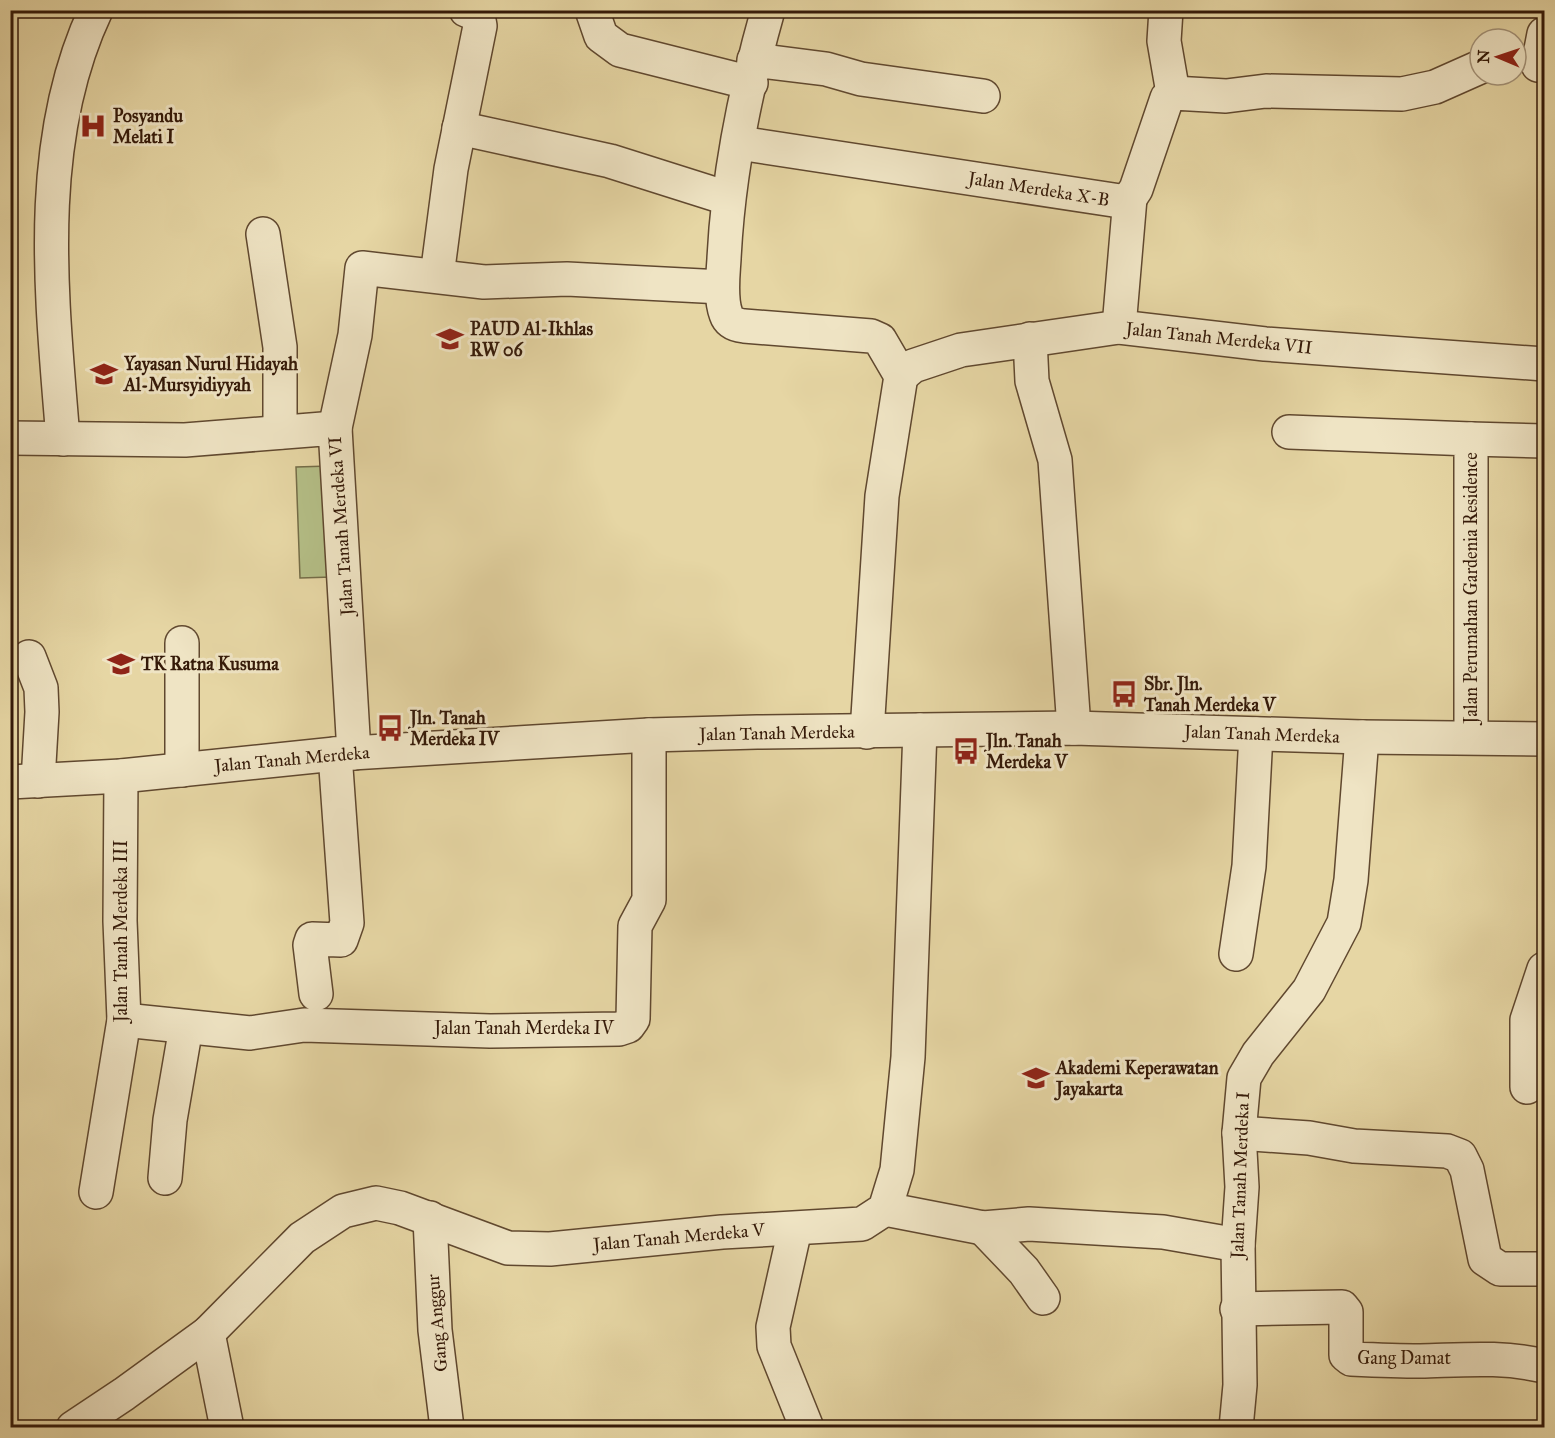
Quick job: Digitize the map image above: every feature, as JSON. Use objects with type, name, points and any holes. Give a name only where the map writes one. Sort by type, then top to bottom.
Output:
[{"type":"street","points":[[63,439],[50,231],[55,172],[66,106],[86,32],[96,10]]},
{"type":"street","points":[[437,276],[459,128],[480,26],[478,15],[466,10]]},
{"type":"street","points":[[592,10],[601,36],[607,43],[620,50],[668,60],[752,72],[826,69],[861,79],[983,96]]},
{"type":"street","points":[[768,10],[752,72],[727,198],[722,287],[726,315],[734,324],[871,336],[880,340],[901,376],[882,496],[867,732]]},
{"type":"street","points":[[1166,10],[1164,41],[1173,93],[1226,96],[1266,91],[1402,94],[1435,87],[1468,72]]},
{"type":"street","name":"Jalan Merdeka X-B","points":[[739,143],[1120,201],[1130,198],[1136,189],[1167,98],[1173,93]]},
{"type":"street","points":[[459,128],[610,161],[727,198]]},
{"type":"street","points":[[1119,327],[1130,198]]},
{"type":"street","points":[[263,234],[280,347],[280,432]]},
{"type":"street","points":[[335,428],[355,335],[362,268],[484,282],[567,279],[722,287]]},
{"type":"street","name":"Jalan Tanah Merdeka VII","points":[[901,376],[913,366],[961,350],[1119,327],[1276,345],[1545,364]]},
{"type":"street","points":[[1030,339],[1032,381],[1055,460],[1074,728]]},
{"type":"street","name":"Jalan Tanah Merdeka VI","points":[[10,438],[185,440],[335,428],[346,923],[341,940],[312,939],[310,945],[316,994]]},
{"type":"street","name":"Jalan Perumahan Gardenia Residence","points":[[1289,432],[1545,441]]},
{"type":"street","name":"Jalan Perumahan Gardenia Residence","points":[[1471,439],[1471,737]]},
{"type":"street","points":[[182,644],[182,770]]},
{"type":"street","points":[[24,782],[42,712],[40,688],[29,657]]},
{"type":"street","name":"Jalan Tanah Merdeka","points":[[24,782],[121,776],[344,753],[649,735],[1074,728],[1545,740]]},
{"type":"street","points":[[920,730],[908,1057],[897,1170],[885,1209],[983,1228],[1029,1224],[1163,1232],[1238,1245]]},
{"type":"street","points":[[1236,954],[1249,866],[1256,734]]},
{"type":"street","name":"Jalan Tanah Merdeka IV","points":[[124,1020],[250,1033],[304,1025],[490,1031],[619,1029],[628,1026],[633,1019],[636,921],[649,900],[649,735]]},
{"type":"street","name":"Jalan Tanah Merdeka I","points":[[1236,1428],[1240,1385],[1237,1309],[1242,1187],[1239,1133],[1244,1078],[1258,1054],[1309,990],[1344,923],[1351,880],[1362,737]]},
{"type":"street","name":"Jalan Tanah Merdeka III","points":[[96,1192],[112,1079],[124,1020],[120,921],[121,776]]},
{"type":"street","points":[[1527,1087],[1527,1020],[1545,969]]},
{"type":"street","points":[[165,1178],[170,1120],[186,1027]]},
{"type":"street","points":[[1239,1133],[1309,1138],[1354,1146],[1447,1151],[1460,1156],[1467,1170],[1485,1259],[1500,1269],[1545,1269]]},
{"type":"street","name":"Jalan Tanah Merdeka V","points":[[72,1428],[124,1394],[208,1333],[302,1238],[343,1211],[376,1203],[430,1218],[508,1248],[550,1249],[711,1233],[862,1224],[885,1209]]},
{"type":"street","name":"Gang Anggur","points":[[430,1218],[435,1330],[447,1428]]},
{"type":"street","points":[[795,1228],[773,1327],[774,1346],[807,1428]]},
{"type":"street","points":[[983,1228],[1024,1271],[1043,1298]]},
{"type":"street","name":"Gang Damat","points":[[1237,1309],[1342,1307],[1346,1312],[1346,1355],[1351,1359],[1501,1359],[1545,1366]]},
{"type":"street","points":[[208,1333],[227,1428]]},
{"type":"green space","points":[[329,466],[332,577],[300,578],[296,467]]},
{"type":"place","name":"Posyandu Melati I","points":[[93,126]]},
{"type":"place","name":"PAUD Al-Ikhlas RW 06","points":[[450,339]]},
{"type":"place","name":"Yayasan Nurul Hidayah Al-Mursyidiyyah","points":[[104,374]]},
{"type":"place","name":"TK Ratna Kusuma","points":[[121,664]]},
{"type":"place","name":"Sbr. Jln. Tanah Merdeka V","points":[[1124,694]]},
{"type":"place","name":"Jln. Tanah Merdeka IV","points":[[390,728]]},
{"type":"place","name":"Jln. Tanah Merdeka V","points":[[966,751]]},
{"type":"place","name":"Akademi Keperawatan Jayakarta","points":[[1036,1078]]}]
